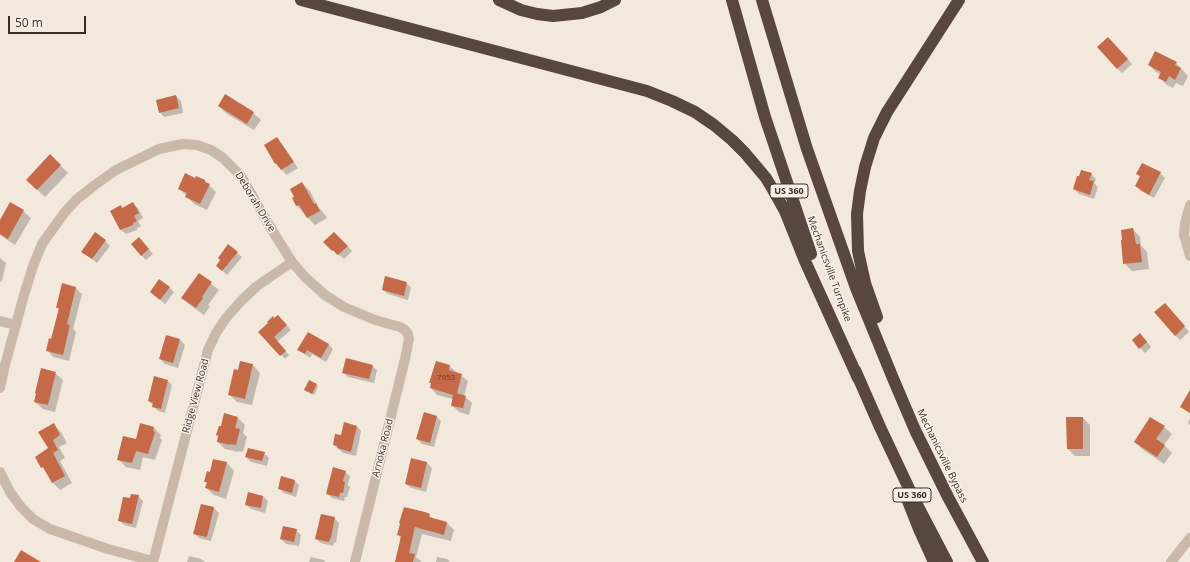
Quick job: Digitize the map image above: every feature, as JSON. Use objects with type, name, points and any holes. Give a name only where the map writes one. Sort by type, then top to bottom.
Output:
[{"type":"highway","points":[[301,0],[646,91],[695,112],[732,140],[766,178],[787,216],[808,267],[858,378]]},
{"type":"highway","points":[[499,0],[521,10],[553,16],[582,13],[602,7],[615,0]]},
{"type":"highway","name":"Mechanicsville Turnpike","points":[[732,0],[765,117],[830,309],[880,427]]},
{"type":"highway","name":"Mechanicsville Turnpike","points":[[762,0],[807,149],[854,281],[884,358]]},
{"type":"highway","points":[[948,497],[869,297],[858,251],[857,214],[865,167],[874,138],[891,106],[959,0]]},
{"type":"highway","name":"Mechanicsville Bypass","points":[[884,358],[915,430],[948,497],[983,562]]},
{"type":"highway","points":[[880,427],[919,529],[934,562]]},
{"type":"highway","name":"US 360","points":[[880,427],[913,497],[948,562]]},
{"type":"street","name":"Deborah Drive","points":[[0,388],[31,273],[42,244],[65,212],[77,199],[116,170],[159,148],[183,144],[197,145],[211,150],[234,167],[241,176],[292,262],[305,277],[325,295],[344,307],[375,320],[400,327],[408,334]]},
{"type":"street","points":[[1190,206],[1185,223],[1184,235],[1190,256]]},
{"type":"street","name":"Ridge View Road","points":[[153,561],[208,350],[216,333],[226,318],[242,300],[257,286],[292,262]]},
{"type":"street","points":[[0,320],[16,325]]},
{"type":"street","name":"Arnoka Road","points":[[355,562],[405,360],[409,339],[408,334]]},
{"type":"street","points":[[0,472],[10,492],[21,507],[50,529],[108,549],[153,561]]},
{"type":"street","points":[[1171,562],[1190,538]]},
{"type":"building","points":[[1108,37],[1128,59],[1117,69],[1097,47]]},
{"type":"building","points":[[1155,51],[1177,62],[1175,65],[1181,68],[1175,80],[1169,76],[1166,82],[1158,78],[1161,72],[1148,65]]},
{"type":"building","points":[[225,94],[254,112],[247,124],[218,106]]},
{"type":"building","points":[[176,95],[179,108],[159,113],[156,100]]},
{"type":"building","points":[[277,137],[294,162],[281,170],[276,163],[275,164],[264,145]]},
{"type":"building","points":[[50,154],[61,165],[37,190],[26,180]]},
{"type":"building","points":[[1142,163],[1161,172],[1149,195],[1135,186],[1140,176],[1136,174]]},
{"type":"building","points":[[1081,170],[1092,173],[1089,180],[1094,181],[1090,195],[1073,189],[1077,176],[1079,176]]},
{"type":"building","points":[[185,173],[195,178],[196,176],[210,184],[200,204],[185,197],[187,193],[178,189]]},
{"type":"building","points":[[302,182],[314,204],[316,203],[320,211],[307,218],[299,205],[296,206],[290,189]]},
{"type":"building","points":[[10,202],[24,210],[8,239],[0,234],[0,220]]},
{"type":"building","points":[[133,202],[139,213],[134,216],[137,221],[133,223],[133,225],[120,230],[110,211],[121,205],[122,208]]},
{"type":"building","points":[[1133,228],[1136,244],[1140,244],[1142,262],[1123,264],[1121,230]]},
{"type":"building","points":[[95,232],[106,240],[92,259],[81,252]]},
{"type":"building","points":[[334,232],[348,246],[338,255],[323,242]]},
{"type":"building","points":[[139,237],[149,249],[141,256],[131,244]]},
{"type":"building","points":[[228,244],[238,252],[222,271],[216,266],[220,260],[218,258]]},
{"type":"building","points":[[199,273],[212,282],[196,308],[181,298]]},
{"type":"building","points":[[385,276],[407,282],[404,296],[382,290]]},
{"type":"building","points":[[159,279],[170,287],[160,300],[150,292]]},
{"type":"building","points":[[62,283],[76,287],[67,324],[70,325],[63,355],[46,351],[49,338],[51,339],[59,308],[56,308]]},
{"type":"building","points":[[1165,303],[1185,326],[1175,336],[1154,312]]},
{"type":"building","points":[[278,315],[287,325],[274,337],[286,351],[280,356],[258,332],[273,316],[274,318]]},
{"type":"building","points":[[308,332],[329,344],[321,358],[307,350],[305,354],[297,350]]},
{"type":"building","points":[[1140,333],[1147,342],[1139,349],[1132,340]]},
{"type":"building","points":[[166,335],[180,339],[173,363],[159,359]]},
{"type":"building","points":[[346,358],[373,365],[369,379],[342,373]]},
{"type":"building","points":[[240,361],[253,364],[245,399],[228,395],[234,369],[238,370]]},
{"type":"building","points":[[436,361],[450,365],[449,370],[462,374],[457,393],[466,396],[463,408],[451,406],[453,395],[430,388],[431,383],[429,383]]},
{"type":"building","points":[[41,368],[56,372],[48,405],[34,402]]},
{"type":"building","points":[[154,376],[168,380],[161,409],[152,407],[153,403],[148,401]]},
{"type":"building","points":[[309,380],[317,384],[312,394],[304,390]]},
{"type":"building","points":[[1190,390],[1190,413],[1180,407]]},
{"type":"building","points":[[424,412],[437,416],[430,443],[416,439]]},
{"type":"building","points":[[224,413],[238,417],[235,428],[240,429],[236,445],[217,442],[218,436],[216,435],[219,426],[221,426]]},
{"type":"building","points":[[1066,417],[1083,417],[1083,449],[1067,449]]},
{"type":"building","points":[[1150,417],[1165,426],[1156,439],[1165,445],[1157,457],[1134,442]]},
{"type":"building","points":[[344,422],[357,426],[351,452],[337,448],[338,446],[333,445],[335,434],[341,435]]},
{"type":"building","points":[[54,423],[60,435],[53,440],[58,450],[53,453],[65,476],[52,483],[43,467],[41,468],[35,457],[48,448],[38,432]]},
{"type":"building","points":[[140,423],[154,427],[153,431],[155,432],[148,454],[136,451],[132,463],[117,460],[123,436],[136,439]]},
{"type":"building","points":[[248,448],[265,452],[262,461],[245,457]]},
{"type":"building","points":[[411,458],[427,462],[421,488],[405,484]]},
{"type":"building","points":[[213,459],[227,462],[219,492],[205,488],[207,482],[204,482],[207,471],[210,472]]},
{"type":"building","points":[[333,467],[346,471],[343,481],[345,482],[343,493],[340,493],[339,497],[326,494]]},
{"type":"building","points":[[281,476],[295,480],[292,493],[278,489]]},
{"type":"building","points":[[248,492],[263,496],[261,508],[245,505]]},
{"type":"building","points":[[131,494],[139,495],[132,524],[118,521],[123,497],[130,498]]},
{"type":"building","points":[[201,504],[214,507],[207,537],[193,534]]},
{"type":"building","points":[[404,507],[425,512],[430,514],[429,517],[447,522],[444,535],[415,527],[409,553],[415,554],[413,562],[395,562],[401,536],[397,535]]},
{"type":"building","points":[[321,514],[335,517],[329,542],[315,539]]},
{"type":"building","points":[[283,526],[297,529],[294,542],[280,539]]},
{"type":"building","points":[[21,550],[41,562],[14,562]]}]
